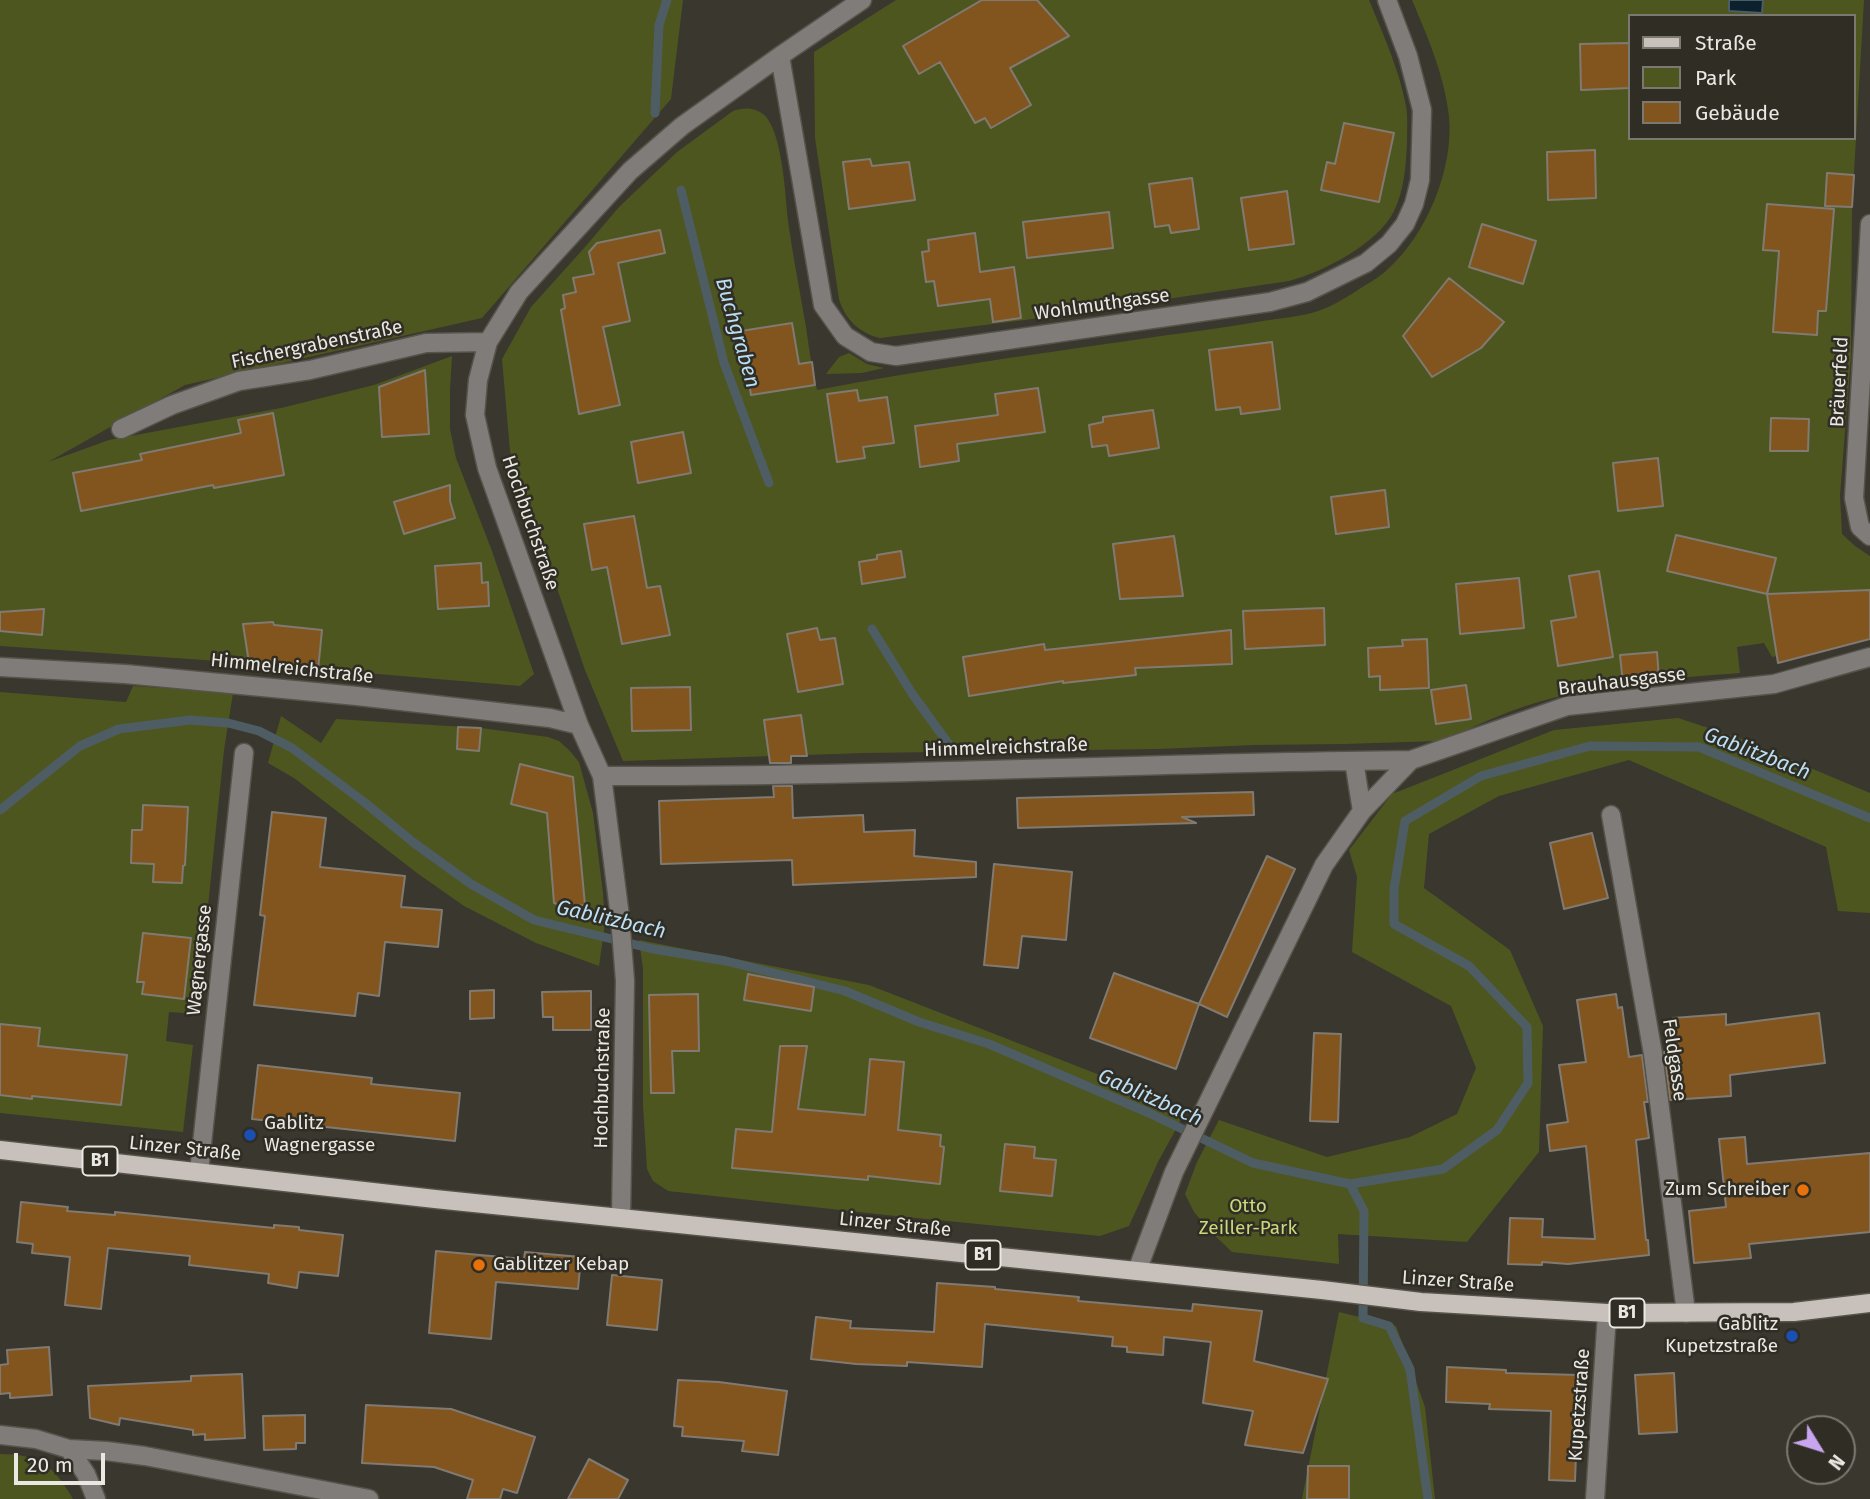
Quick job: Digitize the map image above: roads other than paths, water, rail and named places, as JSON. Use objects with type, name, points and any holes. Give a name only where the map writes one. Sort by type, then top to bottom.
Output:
[{"type":"main road","name":"Linzer Straße","points":[[0,1150],[447,1201],[1421,1302],[1608,1313],[1685,1314],[1794,1312],[1870,1303]]},
{"type":"street","name":"Hochbuchstraße","points":[[621,1217],[625,981],[620,917],[602,776],[579,725],[487,468],[475,415],[478,380],[488,342],[519,292],[630,171],[682,126],[862,0]]},
{"type":"street","name":"Wohlmuthgasse","points":[[780,56],[823,305],[845,336],[871,352],[895,356],[1270,302],[1307,292],[1366,263],[1389,244],[1405,224],[1420,180],[1422,110],[1408,56],[1387,0]]},
{"type":"street","name":"Bräuerfeld","points":[[1870,224],[1854,498],[1860,527],[1870,536]]},
{"type":"street","name":"Fischergrabenstraße","points":[[121,429],[172,405],[239,381],[310,370],[426,343],[488,342]]},
{"type":"street","name":"Brauhausgasse","points":[[1137,1271],[1174,1172],[1324,865],[1362,811],[1411,760],[1567,706],[1774,684],[1870,657]]},
{"type":"street","name":"Himmelreichstraße","points":[[0,667],[125,674],[357,696],[550,718],[579,725]]},
{"type":"street","name":"Wagnergasse","points":[[199,1172],[244,753]]},
{"type":"street","name":"Himmelreichstraße","points":[[602,776],[803,775],[1411,760]]},
{"type":"street","points":[[1354,761],[1362,811]]},
{"type":"street","name":"Feldgasse","points":[[1611,815],[1653,1054],[1685,1314]]},
{"type":"street","name":"Kupetzstraße","points":[[1595,1499],[1608,1313]]},
{"type":"street","points":[[0,1435],[36,1439],[69,1449],[145,1455],[369,1499]]},
{"type":"street","points":[[69,1449],[86,1474],[96,1499]]},
{"type":"water","points":[[1729,0],[1763,0],[1762,13],[1729,11]]},
{"type":"waterway","name":"Buchgraben","points":[[655,113],[659,25],[667,0]]},
{"type":"waterway","name":"Buchgraben","points":[[681,190],[724,363],[769,483]]},
{"type":"waterway","name":"Buchgraben","points":[[872,629],[913,695],[953,750]]},
{"type":"waterway","name":"Gablitzbach","points":[[0,810],[80,746],[119,729],[190,720],[228,723],[259,731],[292,748],[471,884],[534,920],[653,949],[726,961],[845,991],[919,1022],[989,1044],[1149,1113],[1253,1163],[1350,1184],[1443,1169],[1497,1130],[1528,1083],[1527,1027],[1469,966],[1394,924],[1394,889],[1405,821],[1481,776],[1590,746],[1699,747],[1870,818]]},
{"type":"waterway","points":[[1350,1184],[1364,1211],[1363,1318],[1389,1326],[1410,1369],[1428,1499]]},
{"type":"place","name":"Gablitz Wagnergasse","points":[[250,1135]]},
{"type":"place","name":"Zum Schreiber","points":[[1803,1190]]},
{"type":"place","name":"Gablitzer Kebap","points":[[479,1265]]},
{"type":"place","name":"Gablitz Kupetzstraße","points":[[1792,1336]]},
{"type":"park label","name":"Otto Zeiller-Park","points":[[1248,1218]]}]
